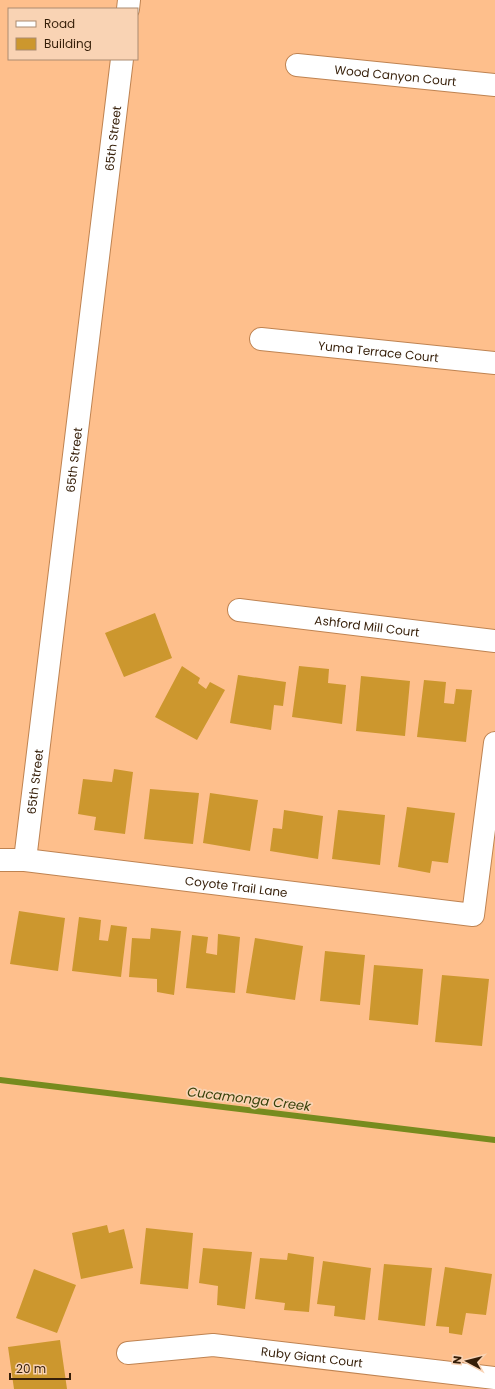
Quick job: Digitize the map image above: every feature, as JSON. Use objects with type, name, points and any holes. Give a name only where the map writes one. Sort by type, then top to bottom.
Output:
[{"type":"street","name":"65th Street","points":[[25,860],[122,60]]},
{"type":"street","name":"Wood Canyon Court","points":[[297,64],[495,86]]},
{"type":"street","name":"Yuma Terrace Court","points":[[261,339],[495,363]]},
{"type":"street","name":"Ashford Mill Court","points":[[239,610],[495,641]]},
{"type":"street","name":"Coyote Trail Lane","points":[[0,860],[25,860],[473,915],[495,743]]},
{"type":"street","name":"Ruby Giant Court","points":[[128,1353],[213,1346],[495,1378]]},
{"type":"building","points":[[155,613],[172,658],[124,677],[105,633]]},
{"type":"building","points":[[182,666],[200,678],[198,683],[206,689],[210,682],[225,690],[197,740],[155,717]]},
{"type":"building","points":[[299,666],[329,669],[328,683],[346,685],[342,724],[292,717]]},
{"type":"building","points":[[238,675],[286,682],[283,706],[274,705],[271,730],[230,723]]},
{"type":"building","points":[[361,676],[410,681],[405,736],[356,731]]},
{"type":"building","points":[[424,680],[446,682],[444,703],[454,704],[456,689],[472,690],[466,742],[417,737]]},
{"type":"building","points":[[114,769],[133,772],[125,834],[94,830],[96,817],[78,814],[83,779],[112,782]]},
{"type":"building","points":[[150,789],[199,793],[193,844],[144,839]]},
{"type":"building","points":[[210,793],[258,800],[250,851],[203,843]]},
{"type":"building","points":[[407,807],[455,813],[448,863],[432,861],[430,873],[398,867]]},
{"type":"building","points":[[284,810],[323,816],[318,859],[270,851],[273,828],[282,829]]},
{"type":"building","points":[[338,810],[385,815],[380,865],[332,859]]},
{"type":"building","points":[[19,911],[65,918],[58,971],[10,964]]},
{"type":"building","points":[[79,917],[101,920],[99,940],[108,941],[111,925],[127,927],[121,977],[72,971]]},
{"type":"building","points":[[151,928],[181,931],[174,995],[157,992],[157,979],[129,977],[132,938],[150,939]]},
{"type":"building","points":[[218,934],[240,937],[235,993],[186,988],[192,935],[208,937],[206,953],[217,955]]},
{"type":"building","points":[[255,938],[303,946],[295,1000],[246,993]]},
{"type":"building","points":[[325,951],[365,955],[360,1005],[320,1001]]},
{"type":"building","points":[[374,965],[423,969],[418,1025],[369,1020]]},
{"type":"building","points":[[442,975],[489,979],[482,1046],[435,1042]]},
{"type":"building","points":[[107,1225],[109,1233],[124,1229],[133,1268],[81,1279],[72,1233]]},
{"type":"building","points":[[146,1228],[193,1233],[188,1289],[140,1284]]},
{"type":"building","points":[[203,1248],[252,1252],[245,1309],[217,1305],[218,1286],[199,1283]]},
{"type":"building","points":[[288,1253],[314,1257],[309,1312],[284,1310],[285,1303],[255,1299],[260,1258],[287,1260]]},
{"type":"building","points":[[323,1261],[371,1268],[365,1320],[334,1316],[335,1306],[317,1304]]},
{"type":"building","points":[[384,1264],[432,1268],[425,1326],[378,1320]]},
{"type":"building","points":[[445,1267],[492,1274],[486,1315],[466,1313],[462,1335],[449,1333],[449,1327],[436,1326]]},
{"type":"building","points":[[34,1269],[76,1285],[57,1333],[16,1318]]},
{"type":"building","points":[[60,1340],[67,1389],[14,1389],[8,1347]]},
{"type":"waterway","name":"Cucamonga Creek","points":[[0,1080],[495,1140]]}]
